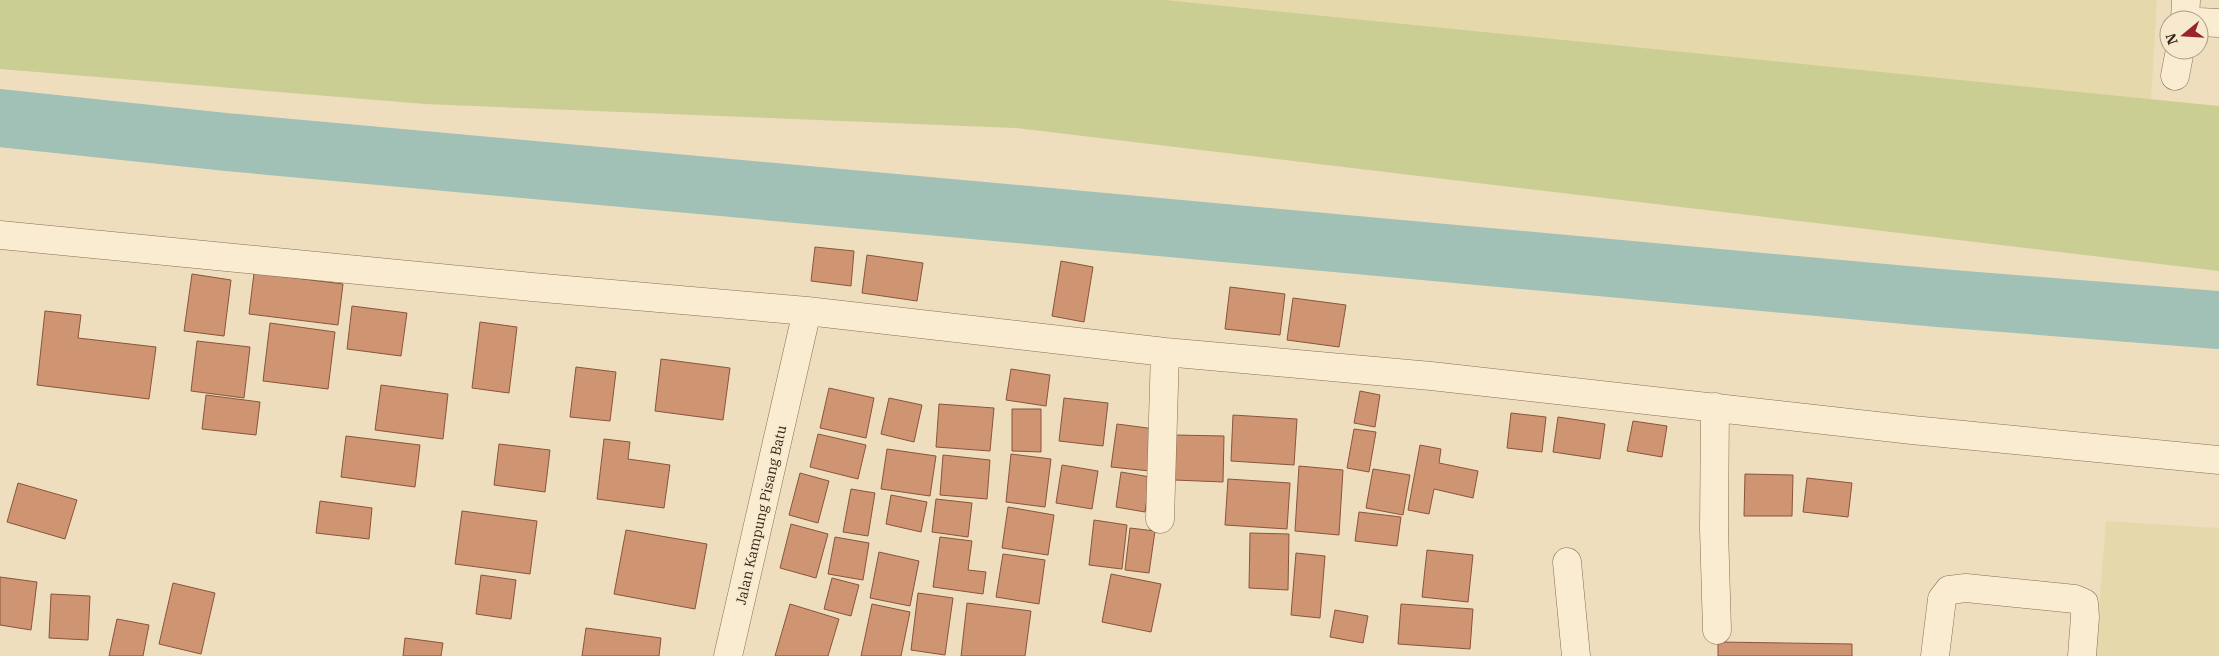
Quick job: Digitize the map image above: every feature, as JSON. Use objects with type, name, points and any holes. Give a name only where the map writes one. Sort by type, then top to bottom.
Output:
[{"type":"street","points":[[0,235],[532,287],[805,320],[1164,369],[1431,376],[1715,418],[1912,430],[2219,460]]},
{"type":"street","name":"Jalan Kampung Pisang Batu","points":[[728,656],[805,320]]},
{"type":"street","points":[[1160,519],[1164,369]]},
{"type":"street","points":[[1715,418],[1714,529],[1717,630]]},
{"type":"street","points":[[1567,562],[1576,656]]},
{"type":"street","points":[[1935,656],[1942,599],[1949,590],[1966,588],[2075,598],[2084,603],[2085,617],[2082,656]]},
{"type":"shaded area","points":[[1166,0],[2157,0],[2151,100]]},
{"type":"shaded area","points":[[2106,521],[2219,528],[2219,656],[2095,656]]},
{"type":"green space","points":[[0,0],[1166,0],[2219,106],[2219,271],[1015,128],[425,104],[0,69]]},
{"type":"building","points":[[815,247],[854,251],[851,286],[811,281]]},
{"type":"building","points":[[867,255],[923,263],[917,301],[862,293]]},
{"type":"building","points":[[1061,261],[1093,267],[1084,322],[1052,316]]},
{"type":"building","points":[[254,273],[343,284],[338,325],[249,314]]},
{"type":"building","points":[[192,274],[231,280],[224,336],[184,331]]},
{"type":"building","points":[[1230,287],[1285,294],[1280,335],[1225,329]]},
{"type":"building","points":[[1293,298],[1346,305],[1339,347],[1287,340]]},
{"type":"building","points":[[352,306],[407,313],[401,356],[347,349]]},
{"type":"building","points":[[45,311],[81,315],[78,338],[156,347],[149,399],[37,385]]},
{"type":"building","points":[[480,322],[517,327],[509,393],[472,388]]},
{"type":"building","points":[[270,323],[335,332],[328,389],[263,381]]},
{"type":"building","points":[[197,341],[250,347],[244,398],[191,391]]},
{"type":"building","points":[[661,359],[730,368],[723,420],[655,411]]},
{"type":"building","points":[[576,367],[616,372],[610,421],[570,417]]},
{"type":"building","points":[[1011,369],[1050,375],[1046,406],[1006,400]]},
{"type":"building","points":[[381,385],[448,394],[443,439],[375,430]]},
{"type":"building","points":[[829,388],[874,398],[866,438],[820,428]]},
{"type":"building","points":[[1360,391],[1380,395],[1375,427],[1354,423]]},
{"type":"building","points":[[206,395],[260,402],[256,435],[202,429]]},
{"type":"building","points":[[889,398],[922,405],[914,442],[881,434]]},
{"type":"building","points":[[1064,398],[1108,403],[1103,446],[1059,441]]},
{"type":"building","points":[[939,404],[994,408],[990,451],[936,447]]},
{"type":"building","points":[[1012,409],[1041,409],[1041,452],[1012,451]]},
{"type":"building","points":[[1511,413],[1546,417],[1542,452],[1507,448]]},
{"type":"building","points":[[1233,415],[1297,419],[1294,465],[1231,461]]},
{"type":"building","points":[[1558,417],[1605,424],[1600,459],[1553,452]]},
{"type":"building","points":[[1633,421],[1667,426],[1662,457],[1627,451]]},
{"type":"building","points":[[1117,424],[1155,429],[1150,471],[1111,467]]},
{"type":"building","points":[[1354,429],[1376,432],[1369,472],[1347,468]]},
{"type":"building","points":[[818,434],[866,445],[858,479],[810,467]]},
{"type":"building","points":[[1175,435],[1224,436],[1223,482],[1174,480]]},
{"type":"building","points":[[346,436],[420,445],[415,487],[341,477]]},
{"type":"building","points":[[604,439],[630,442],[628,459],[670,465],[664,508],[597,499]]},
{"type":"building","points":[[499,444],[550,450],[545,492],[494,485]]},
{"type":"building","points":[[1420,445],[1441,449],[1439,463],[1478,471],[1473,498],[1434,489],[1429,514],[1408,510]]},
{"type":"building","points":[[887,449],[936,456],[930,496],[881,489]]},
{"type":"building","points":[[1011,454],[1051,459],[1045,507],[1006,502]]},
{"type":"building","points":[[943,455],[990,460],[987,499],[940,495]]},
{"type":"building","points":[[1062,465],[1098,471],[1092,509],[1056,503]]},
{"type":"building","points":[[1299,466],[1343,470],[1339,535],[1295,531]]},
{"type":"building","points":[[1373,469],[1410,475],[1403,515],[1366,508]]},
{"type":"building","points":[[1121,472],[1150,477],[1145,512],[1116,507]]},
{"type":"building","points":[[800,473],[829,481],[818,523],[789,515]]},
{"type":"building","points":[[1745,474],[1793,475],[1792,516],[1744,516]]},
{"type":"building","points":[[1807,478],[1852,483],[1848,517],[1803,512]]},
{"type":"building","points":[[1228,479],[1290,483],[1287,529],[1225,525]]},
{"type":"building","points":[[18,483],[77,500],[65,539],[7,522]]},
{"type":"building","points":[[851,489],[875,493],[868,536],[843,532]]},
{"type":"building","points":[[891,495],[927,502],[921,532],[886,524]]},
{"type":"building","points":[[936,499],[972,503],[968,537],[932,532]]},
{"type":"building","points":[[320,501],[372,508],[369,539],[316,533]]},
{"type":"building","points":[[1008,507],[1054,515],[1048,555],[1002,548]]},
{"type":"building","points":[[462,511],[537,521],[530,574],[455,564]]},
{"type":"building","points":[[1359,512],[1401,517],[1397,546],[1355,541]]},
{"type":"building","points":[[1094,520],[1127,525],[1122,569],[1089,565]]},
{"type":"building","points":[[791,524],[828,534],[816,578],[780,568]]},
{"type":"building","points":[[1130,528],[1155,531],[1149,573],[1125,570]]},
{"type":"building","points":[[626,530],[707,544],[695,609],[614,594]]},
{"type":"building","points":[[1250,533],[1289,534],[1288,590],[1249,588]]},
{"type":"building","points":[[835,537],[869,543],[863,580],[828,574]]},
{"type":"building","points":[[940,537],[972,541],[968,570],[986,572],[983,594],[933,587]]},
{"type":"building","points":[[1427,550],[1473,555],[1468,602],[1422,597]]},
{"type":"building","points":[[879,552],[919,561],[910,606],[870,598]]},
{"type":"building","points":[[1296,553],[1325,556],[1320,618],[1291,615]]},
{"type":"building","points":[[1003,554],[1045,560],[1039,604],[996,597]]},
{"type":"building","points":[[1111,574],[1161,584],[1151,632],[1102,622]]},
{"type":"building","points":[[481,575],[516,580],[511,619],[476,614]]},
{"type":"building","points":[[0,577],[37,582],[31,630],[0,625]]},
{"type":"building","points":[[832,578],[859,585],[851,616],[824,609]]},
{"type":"building","points":[[173,583],[215,593],[201,654],[159,644]]},
{"type":"building","points":[[918,593],[953,598],[945,655],[911,650]]},
{"type":"building","points":[[51,594],[90,596],[88,640],[49,638]]},
{"type":"building","points":[[967,603],[1031,611],[1025,656],[961,656]]},
{"type":"building","points":[[790,604],[839,619],[828,656],[775,656]]},
{"type":"building","points":[[872,604],[910,612],[901,656],[861,656]]},
{"type":"building","points":[[1401,604],[1473,609],[1470,649],[1398,644]]},
{"type":"building","points":[[1335,610],[1368,616],[1363,643],[1330,637]]},
{"type":"building","points":[[117,619],[149,625],[143,656],[109,656]]},
{"type":"building","points":[[586,628],[661,638],[659,656],[582,656]]},
{"type":"building","points":[[405,638],[443,643],[441,656],[403,656]]},
{"type":"building","points":[[1718,642],[1852,644],[1852,656],[1718,656]]},
{"type":"waterway","points":[[0,118],[226,142],[1939,298],[2219,320]]}]
